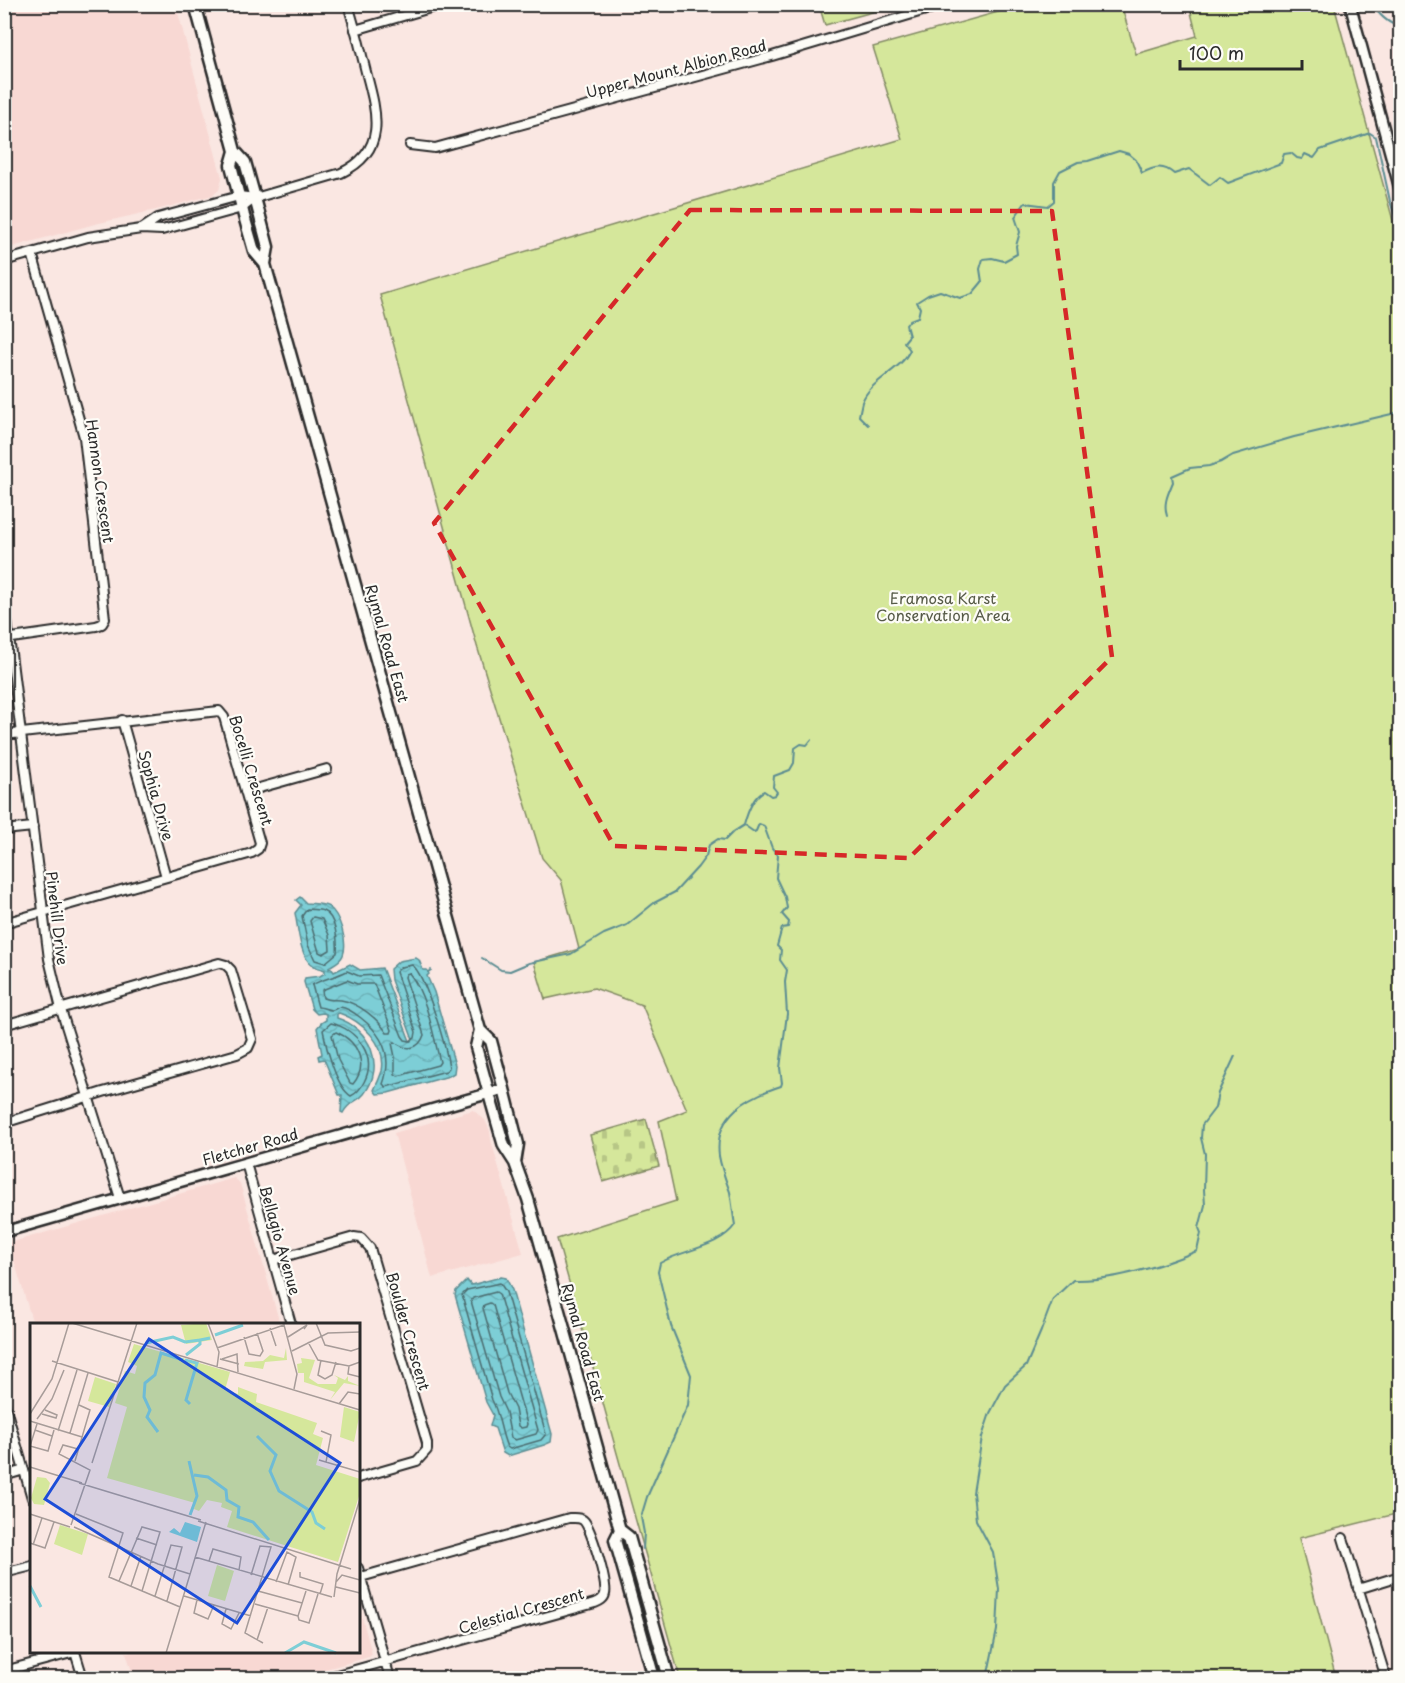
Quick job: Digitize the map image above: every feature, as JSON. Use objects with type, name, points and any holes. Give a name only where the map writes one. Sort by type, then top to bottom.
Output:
[{"type":"main road","name":"Rymal Road East","points":[[195,4],[235,151],[245,162],[255,198],[268,247],[265,264]]},
{"type":"main road","name":"Rymal Road East","points":[[235,151],[231,165],[242,208],[254,251],[265,264],[480,1030],[476,1047],[489,1094],[504,1146],[515,1163],[528,1199],[620,1530],[629,1537],[669,1678]]},
{"type":"main road","name":"Rymal Road East","points":[[480,1030],[491,1041],[504,1089],[518,1144],[515,1163]]},
{"type":"main road","name":"Rymal Road East","points":[[620,1530],[615,1540],[654,1678]]},
{"type":"street","points":[[4,261],[88,237],[141,229],[162,230],[242,208],[255,198],[352,168],[367,153],[375,134],[376,115],[348,4]]},
{"type":"street","name":"Upper Mount Albion Road","points":[[410,145],[435,148],[772,56],[946,4]]},
{"type":"street","points":[[1350,4],[1401,189]]},
{"type":"street","points":[[355,30],[443,5]]},
{"type":"street","points":[[141,229],[158,218],[239,196],[255,198]]},
{"type":"street","name":"Hannon Crescent","points":[[7,639],[96,626],[103,623],[105,619],[84,437],[32,253]]},
{"type":"street","name":"Pinehill Drive","points":[[4,597],[7,639],[49,959],[61,1008],[120,1198]]},
{"type":"street","name":"Bocelli Crescent","points":[[4,735],[122,720],[220,711],[224,717],[259,840],[258,849],[254,852],[4,923]]},
{"type":"street","name":"Sophia Drive","points":[[122,720],[166,877]]},
{"type":"street","points":[[245,792],[327,769]]},
{"type":"street","points":[[4,830],[33,827]]},
{"type":"street","points":[[4,1025],[215,964],[223,964],[228,966],[236,986],[252,1039],[251,1044],[244,1051],[4,1123]]},
{"type":"street","name":"Fletcher Road","points":[[4,1232],[504,1089]]},
{"type":"street","name":"Bellagio Avenue","points":[[246,1163],[291,1323]]},
{"type":"street","name":"Boulder Crescent","points":[[273,1260],[354,1237],[361,1238],[370,1248],[428,1443],[428,1450],[417,1461],[360,1477]]},
{"type":"street","points":[[4,1402],[30,1491]]},
{"type":"street","points":[[4,1476],[24,1470]]},
{"type":"street","name":"Celestial Crescent","points":[[360,1573],[569,1518],[584,1521],[590,1530],[606,1588],[602,1600],[385,1662]]},
{"type":"street","points":[[1343,1538],[1386,1678]]},
{"type":"street","points":[[4,1573],[30,1566]]},
{"type":"street","points":[[360,1573],[390,1678]]},
{"type":"street","points":[[1358,1589],[1401,1576]]},
{"type":"street","points":[[4,1671],[71,1653]]},
{"type":"street","points":[[75,1653],[83,1678]]},
{"type":"street","points":[[326,1678],[385,1662]]},
{"type":"highlighted area","points":[[690,210],[1052,211],[1112,657],[909,858],[614,846],[434,523]]},
{"type":"shaded area","points":[[5,5],[176,5],[222,178],[219,190],[213,195],[5,249]]},
{"type":"shaded area","points":[[473,1110],[485,1120],[490,1131],[523,1253],[432,1278],[394,1133]]},
{"type":"shaded area","points":[[234,1178],[240,1183],[280,1323],[33,1323],[9,1243]]},
{"type":"shaded area","points":[[360,1610],[372,1654],[369,1657],[293,1678],[134,1678],[126,1653],[360,1653]]},
{"type":"green space","points":[[819,4],[898,5],[825,25]]},
{"type":"green space","name":"Eramosa Karst Conservation Area","points":[[1023,5],[1121,5],[1136,54],[1197,36],[1189,5],[1334,5],[1400,246],[1400,674],[1398,675],[1400,684],[1400,1513],[1299,1538],[1336,1678],[680,1678],[557,1239],[676,1201],[659,1121],[687,1110],[642,1005],[594,988],[545,999],[534,962],[579,949],[561,880],[542,858],[477,646],[380,295],[902,139],[873,47]]},
{"type":"green space","points":[[646,1119],[659,1166],[603,1182],[590,1135]]},
{"type":"water","points":[[300,897],[306,903],[329,907],[340,922],[344,936],[343,955],[329,969],[331,968],[334,972],[350,964],[360,970],[382,968],[410,1041],[413,1040],[391,980],[390,969],[399,961],[416,958],[419,960],[423,970],[427,970],[429,974],[427,976],[434,992],[455,1065],[454,1073],[388,1093],[377,1094],[374,1090],[382,1071],[383,1061],[377,1043],[364,1028],[339,1013],[337,1018],[349,1023],[366,1039],[374,1060],[371,1083],[359,1099],[348,1106],[343,1113],[341,1112],[342,1095],[339,1095],[324,1059],[319,1060],[318,1056],[322,1054],[317,1028],[326,1020],[326,1014],[317,1014],[312,1009],[304,982],[305,978],[320,976],[325,973],[325,970],[312,965],[302,949],[295,913],[301,905],[296,900]]},
{"type":"water","points":[[501,1277],[506,1278],[512,1290],[552,1434],[551,1442],[508,1456],[503,1453],[495,1428],[490,1426],[493,1415],[486,1402],[455,1295],[467,1280],[471,1285]]},
{"type":"waterway","points":[[1371,4],[1384,18],[1400,27]]},
{"type":"waterway","points":[[868,425],[859,416],[862,402],[872,387],[900,364],[910,350],[904,342],[909,336],[906,325],[910,320],[918,317],[920,308],[917,302],[940,291],[960,298],[972,294],[982,282],[980,269],[983,259],[992,258],[1004,261],[1017,254],[1016,246],[1020,232],[1015,217],[1025,203],[1048,206],[1054,201],[1054,182],[1060,171],[1078,162],[1119,151],[1129,154],[1136,160],[1142,173],[1158,168],[1166,169],[1174,174],[1189,169],[1210,185],[1220,177],[1228,183],[1281,163],[1284,154],[1291,153],[1302,159],[1305,154],[1314,158],[1320,150],[1370,133],[1376,137],[1390,201],[1400,231]]},
{"type":"waterway","points":[[1167,516],[1166,503],[1173,482],[1172,476],[1190,468],[1209,466],[1233,455],[1294,437],[1400,412]]},
{"type":"waterway","points":[[482,958],[501,970],[510,971],[529,963],[571,954],[604,934],[627,925],[654,903],[675,892],[706,856],[709,845],[718,839],[725,840],[744,825],[751,806],[760,793],[764,791],[771,796],[775,795],[777,792],[773,787],[774,776],[790,770],[794,763],[795,748],[801,744],[807,745],[811,740]]},
{"type":"waterway","points":[[643,1549],[644,1533],[641,1517],[647,1497],[688,1405],[691,1375],[671,1326],[658,1272],[660,1263],[720,1239],[735,1225],[730,1192],[719,1156],[722,1129],[727,1119],[745,1102],[781,1086],[782,1083],[780,1068],[787,1014],[785,982],[787,970],[780,960],[781,950],[777,946],[782,928],[788,927],[789,922],[782,914],[787,908],[785,897],[776,878],[778,855],[772,848],[764,826],[759,824],[754,832],[744,825]]},
{"type":"waterway","points":[[987,1678],[997,1630],[999,1589],[993,1552],[976,1520],[973,1493],[982,1437],[990,1413],[1005,1385],[1026,1366],[1053,1299],[1073,1280],[1105,1278],[1136,1272],[1197,1251],[1201,1233],[1199,1228],[1205,1205],[1205,1154],[1201,1138],[1202,1125],[1215,1108],[1218,1093],[1235,1056]]}]
